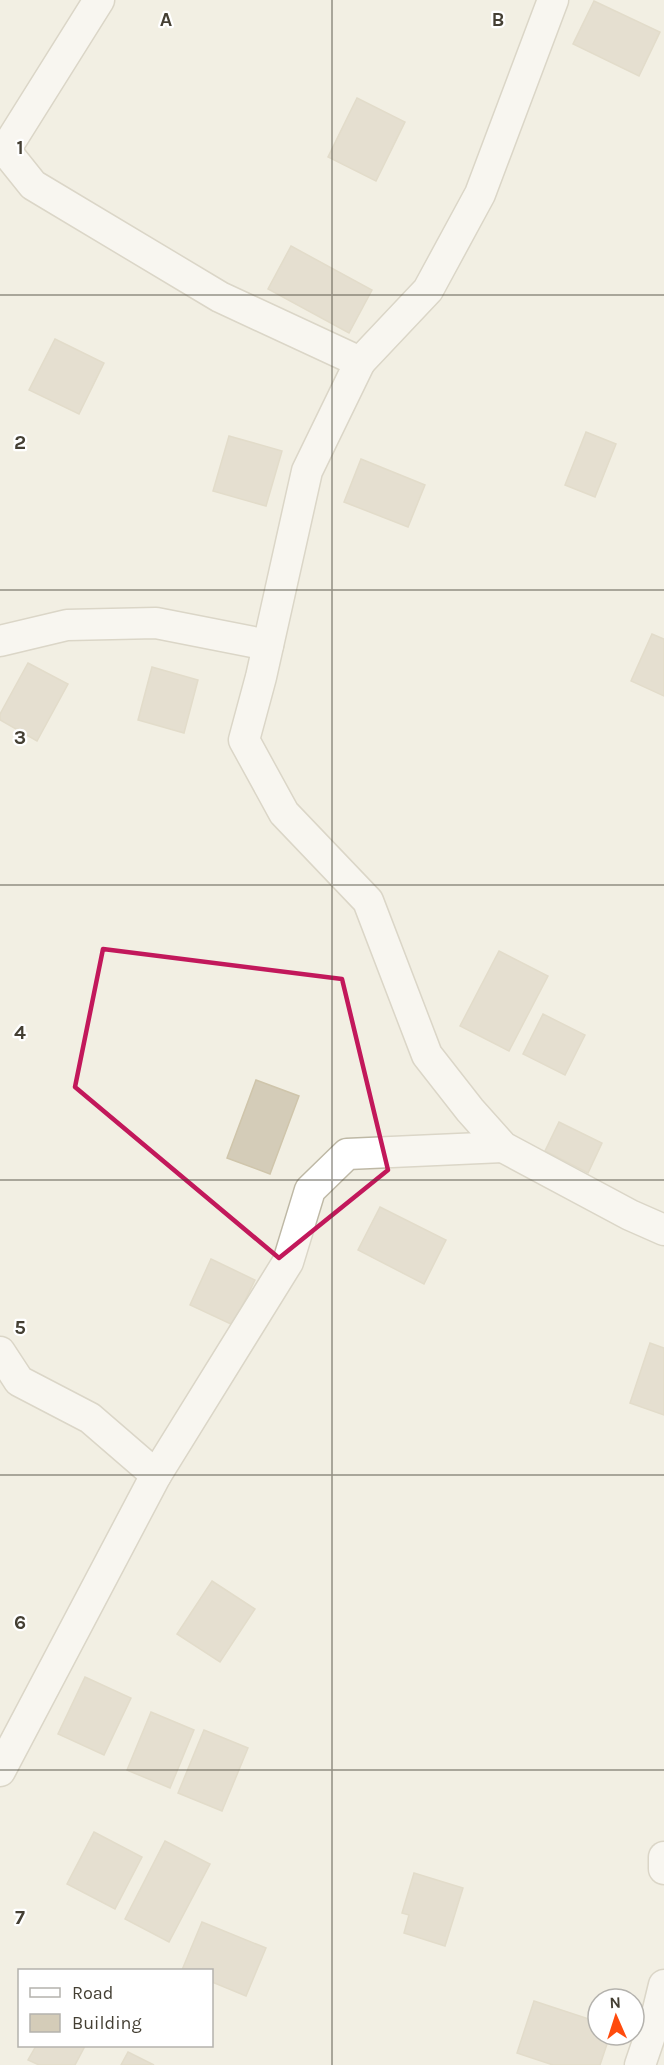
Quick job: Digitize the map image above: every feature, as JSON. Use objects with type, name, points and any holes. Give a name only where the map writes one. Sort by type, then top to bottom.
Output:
[{"type":"street","points":[[99,0],[3,148],[33,185],[180,274],[220,297],[360,362]]},
{"type":"street","points":[[553,0],[480,194],[428,290],[360,362],[307,471],[244,740],[284,813],[368,901],[427,1055],[503,1147],[630,1215],[664,1230]]},
{"type":"street","points":[[0,641],[67,625],[156,623],[268,645]]},
{"type":"street","points":[[0,1771],[156,1475],[288,1262],[310,1190],[347,1154],[503,1147]]},
{"type":"street","points":[[0,1352],[19,1381],[90,1418],[156,1475]]},
{"type":"street","points":[[664,1857],[664,1869]]},
{"type":"street","points":[[640,2065],[656,2019],[664,1985]]},
{"type":"highlighted area","points":[[103,949],[342,979],[388,1170],[279,1258],[75,1087]]},
{"type":"building","points":[[594,1],[660,32],[639,76],[573,44]]},
{"type":"building","points":[[357,98],[405,122],[376,181],[328,157]]},
{"type":"building","points":[[291,246],[372,290],[349,333],[268,289]]},
{"type":"building","points":[[55,339],[104,363],[79,414],[29,390]]},
{"type":"building","points":[[586,432],[616,444],[595,497],[565,485]]},
{"type":"building","points":[[229,436],[282,451],[266,506],[213,491]]},
{"type":"building","points":[[361,459],[425,485],[408,527],[344,502]]},
{"type":"building","points":[[652,634],[664,639],[664,696],[631,681]]},
{"type":"building","points":[[28,663],[68,684],[37,741],[0,720],[0,714]]},
{"type":"building","points":[[152,667],[198,680],[184,733],[138,720]]},
{"type":"building","points":[[499,951],[548,976],[509,1051],[460,1026]]},
{"type":"building","points":[[543,1014],[585,1035],[565,1075],[523,1054]]},
{"type":"building","points":[[256,1080],[299,1096],[270,1174],[227,1158]]},
{"type":"building","points":[[559,1122],[602,1143],[588,1173],[545,1151]]},
{"type":"building","points":[[380,1207],[446,1240],[424,1284],[358,1250]]},
{"type":"building","points":[[211,1259],[255,1280],[233,1325],[190,1305]]},
{"type":"building","points":[[650,1343],[664,1348],[664,1415],[630,1403]]},
{"type":"building","points":[[212,1581],[255,1609],[220,1662],[177,1634]]},
{"type":"building","points":[[85,1677],[131,1698],[104,1755],[58,1734]]},
{"type":"building","points":[[151,1712],[194,1730],[170,1788],[127,1770]]},
{"type":"building","points":[[204,1730],[248,1748],[222,1811],[178,1793]]},
{"type":"building","points":[[94,1832],[142,1857],[115,1909],[67,1884]]},
{"type":"building","points":[[165,1841],[210,1864],[169,1942],[125,1919]]},
{"type":"building","points":[[414,1873],[463,1888],[445,1946],[404,1933],[409,1915],[402,1913]]},
{"type":"building","points":[[202,1922],[266,1948],[246,1996],[213,1982],[213,1969],[182,1969]]},
{"type":"building","points":[[534,2001],[586,2018],[586,2047],[606,2047],[600,2065],[553,2065],[517,2053]]},
{"type":"building","points":[[35,2047],[84,2047],[75,2065],[39,2065],[28,2060]]},
{"type":"building","points":[[128,2052],[154,2065],[121,2065]]}]
